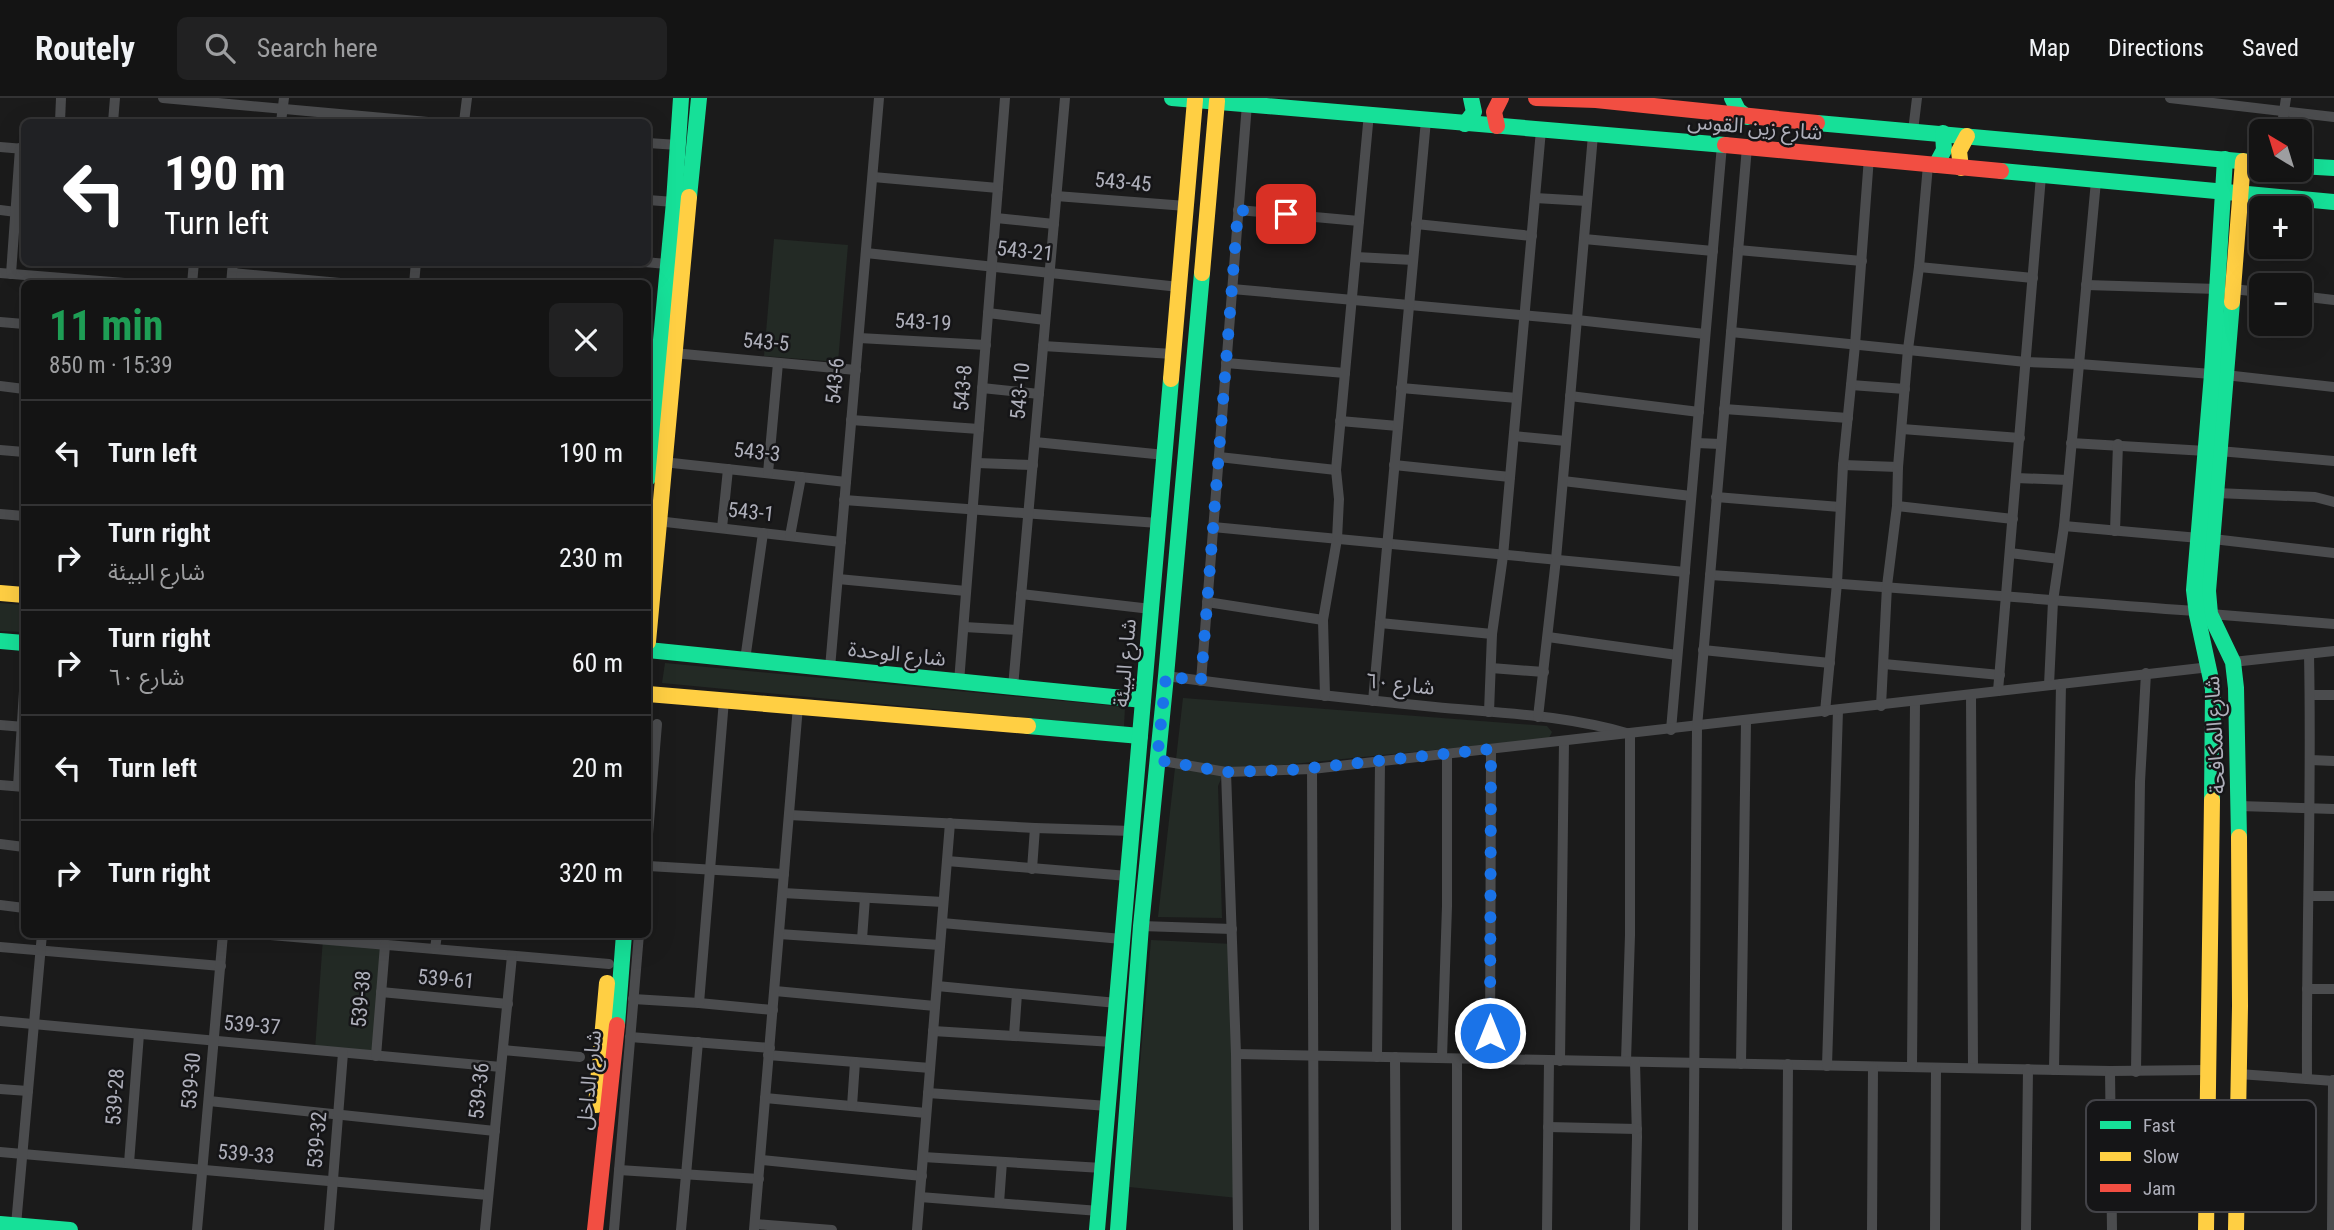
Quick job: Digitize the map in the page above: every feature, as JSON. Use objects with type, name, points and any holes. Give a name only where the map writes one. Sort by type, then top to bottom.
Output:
[{"type":"street","points":[[60,119],[61,98]]},
{"type":"street","points":[[113,119],[115,98]]},
{"type":"street","points":[[163,98],[283,104],[404,119]]},
{"type":"street","points":[[464,119],[467,98]]},
{"type":"street","points":[[651,403],[654,325],[667,264],[681,98]]},
{"type":"street","name":"543-6","points":[[830,668],[879,98]]},
{"type":"street","name":"543-8","points":[[959,682],[1005,98]]},
{"type":"street","name":"543-10","points":[[1013,687],[1065,98]]},
{"type":"street","name":"شارع زين القوس","points":[[1172,98],[1869,157],[2041,176],[2334,202]]},
{"type":"street","points":[[1465,124],[1474,112],[1471,98]]},
{"type":"street","points":[[1497,126],[1493,118],[1494,111],[1501,98]]},
{"type":"street","name":"شارع زين القوس","points":[[1536,98],[1713,105],[1747,117],[2249,162]]},
{"type":"street","points":[[1732,98],[1738,110],[1747,117]]},
{"type":"street","points":[[1913,131],[1917,98]]},
{"type":"street","points":[[2170,98],[2334,117]]},
{"type":"street","points":[[2283,119],[2286,98]]},
{"type":"street","points":[[651,601],[673,353],[700,99]]},
{"type":"street","name":"شارع البيئة","points":[[1097,1230],[1195,100]]},
{"type":"street","name":"شارع البيئة","points":[[1118,1230],[1141,926],[1217,101]]},
{"type":"street","points":[[1201,681],[1247,104]]},
{"type":"street","points":[[1325,696],[1322,620],[1337,539],[1339,499],[1336,470],[1369,113]]},
{"type":"street","points":[[1373,701],[1426,120]]},
{"type":"street","points":[[1489,712],[1492,634],[1503,556],[1541,130]]},
{"type":"street","points":[[1881,705],[1887,586],[1897,506],[1908,349],[1932,165],[1944,150],[1943,133]]},
{"type":"street","points":[[1538,717],[1556,559],[1593,135]]},
{"type":"street","points":[[1961,168],[1959,151],[1967,136]]},
{"type":"street","points":[[651,143],[678,145]]},
{"type":"street","points":[[1671,730],[1722,145]]},
{"type":"street","points":[[0,147],[21,149]]},
{"type":"street","points":[[1693,1230],[1697,727],[1747,147]]},
{"type":"street","points":[[1825,712],[1869,157]]},
{"type":"street","name":"شارع المكافحة","points":[[2206,539],[2225,289],[2225,159]]},
{"type":"street","name":"شارع المكافحة","points":[[2225,289],[2244,161]]},
{"type":"street","points":[[2312,167],[2334,168]]},
{"type":"street","points":[[1998,691],[2041,176]]},
{"type":"street","points":[[873,177],[998,188]]},
{"type":"street","points":[[21,180],[20,212],[5,273],[61,280]]},
{"type":"street","points":[[2049,685],[2053,601],[2064,526],[2096,181]]},
{"type":"street","name":"543-45","points":[[1056,196],[1186,206]]},
{"type":"street","points":[[1535,198],[1587,201]]},
{"type":"street","points":[[651,200],[674,202]]},
{"type":"street","points":[[1238,210],[1359,221]]},
{"type":"street","points":[[0,211],[20,212]]},
{"type":"street","points":[[996,218],[1054,224]]},
{"type":"street","points":[[1416,224],[1532,236]]},
{"type":"street","points":[[1584,239],[1713,251]]},
{"type":"street","points":[[1738,250],[1862,261]]},
{"type":"street","name":"543-21","points":[[866,253],[1179,287]]},
{"type":"street","points":[[1356,257],[1413,260]]},
{"type":"street","points":[[651,263],[667,264]]},
{"type":"street","points":[[1919,267],[2033,278]]},
{"type":"street","points":[[232,273],[308,280]]},
{"type":"street","points":[[2086,285],[2249,291]]},
{"type":"street","points":[[1232,289],[1705,334]]},
{"type":"street","points":[[2312,297],[2334,300]]},
{"type":"street","points":[[988,313],[1045,320]]},
{"type":"street","points":[[0,322],[21,324]]},
{"type":"street","points":[[1731,332],[2026,362],[2079,363],[2334,387]]},
{"type":"street","name":"543-19","points":[[859,338],[986,345]]},
{"type":"street","points":[[1043,346],[1173,354]]},
{"type":"street","name":"543-5","points":[[673,353],[856,370]]},
{"type":"street","points":[[1226,362],[1345,373]]},
{"type":"street","points":[[768,473],[778,363]]},
{"type":"street","points":[[0,386],[21,389]]},
{"type":"street","points":[[1851,386],[1905,389]]},
{"type":"street","points":[[982,387],[1039,394]]},
{"type":"street","points":[[1401,388],[1517,398]]},
{"type":"street","points":[[1570,396],[1699,412]]},
{"type":"street","points":[[1724,409],[1848,418]]},
{"type":"street","points":[[851,420],[979,429]]},
{"type":"street","points":[[1340,421],[1398,426]]},
{"type":"street","points":[[1902,429],[2020,438]]},
{"type":"street","points":[[1514,436],[1566,441]]},
{"type":"street","points":[[1035,442],[1164,455]]},
{"type":"street","points":[[1696,443],[1721,444]]},
{"type":"street","points":[[2071,443],[2118,444],[2334,461]]},
{"type":"street","points":[[2115,531],[2118,444]]},
{"type":"street","points":[[0,450],[21,452]]},
{"type":"street","name":"شارع المكافحة","points":[[2207,1100],[2213,700],[2203,613],[2194,590],[2216,494],[2213,451]]},
{"type":"street","points":[[1219,457],[1336,470]]},
{"type":"street","name":"543-3","points":[[663,461],[846,482]]},
{"type":"street","points":[[977,463],[1032,465]]},
{"type":"street","points":[[1394,465],[1510,477]]},
{"type":"street","points":[[1843,465],[1898,467]]},
{"type":"street","points":[[722,528],[728,468]]},
{"type":"street","points":[[790,536],[801,477]]},
{"type":"street","points":[[2016,478],[2068,480]]},
{"type":"street","points":[[1563,481],[1691,496]]},
{"type":"street","points":[[2216,494],[2315,497],[2334,502]]},
{"type":"street","points":[[1716,497],[1840,507]]},
{"type":"street","points":[[844,500],[1158,523]]},
{"type":"street","points":[[1897,506],[2013,519]]},
{"type":"street","points":[[0,514],[21,516]]},
{"type":"street","name":"543-1","points":[[657,520],[841,542]]},
{"type":"street","points":[[2064,526],[2334,553]]},
{"type":"street","points":[[1213,527],[1685,572]]},
{"type":"street","points":[[745,660],[763,533]]},
{"type":"street","points":[[2010,553],[2059,559]]},
{"type":"street","points":[[1156,560],[1176,562]]},
{"type":"street","points":[[1710,575],[1887,586],[2334,624]]},
{"type":"street","points":[[838,579],[966,591]]},
{"type":"street","points":[[0,593],[21,595]]},
{"type":"street","points":[[1021,594],[1151,609]]},
{"type":"street","points":[[1207,602],[1322,620]]},
{"type":"street","name":"شارع المكافحة","points":[[2203,613],[2224,638],[2233,662],[2236,688],[2239,806],[2238,1100]]},
{"type":"street","points":[[1380,624],[1492,634]]},
{"type":"street","points":[[964,627],[1018,629]]},
{"type":"street","points":[[1548,637],[1677,655]]},
{"type":"street","points":[[0,640],[21,643]]},
{"type":"street","name":"شارع الوحدة","points":[[651,650],[1143,700]]},
{"type":"street","points":[[1703,650],[1830,663]]},
{"type":"street","points":[[2233,662],[2334,651]]},
{"type":"street","points":[[2307,1079],[2309,654]]},
{"type":"street","points":[[1884,664],[2000,675]]},
{"type":"street","points":[[1157,760],[1226,772],[1312,769],[1746,722],[2210,667]]},
{"type":"street","points":[[1491,668],[1544,672]]},
{"type":"street","points":[[2136,1072],[2140,782],[2146,673]]},
{"type":"street","name":"شارع ٦٠","points":[[1166,676],[1325,696],[1538,717],[1607,727],[1630,734]]},
{"type":"street","points":[[2054,1070],[2061,684]]},
{"type":"street","points":[[651,694],[1140,736]]},
{"type":"street","points":[[1971,695],[1973,1068]]},
{"type":"street","points":[[2310,695],[2334,695]]},
{"type":"street","points":[[699,1003],[724,700]]},
{"type":"street","points":[[1912,1067],[1915,702]]},
{"type":"street","points":[[798,706],[755,1227],[832,1230]]},
{"type":"street","points":[[1827,1066],[1838,710]]},
{"type":"street","points":[[1741,1064],[1746,722]]},
{"type":"street","points":[[651,793],[657,724]]},
{"type":"street","points":[[0,725],[21,727]]},
{"type":"street","points":[[1630,734],[1631,1061],[1637,1129],[1635,1230]]},
{"type":"street","points":[[1547,1230],[1549,1126],[1555,1061],[1564,741]]},
{"type":"street","points":[[1490,1059],[1491,749]]},
{"type":"street","points":[[1442,1058],[1447,906],[1447,754]]},
{"type":"street","points":[[2310,760],[2334,761]]},
{"type":"street","points":[[1377,1057],[1380,762]]},
{"type":"street","points":[[1312,769],[1314,1230]]},
{"type":"street","points":[[1226,772],[1236,1054],[1238,1230]]},
{"type":"street","points":[[0,785],[21,787]]},
{"type":"street","points":[[2239,806],[2334,809]]},
{"type":"street","points":[[789,815],[1132,831]]},
{"type":"street","points":[[917,1230],[950,822]]},
{"type":"street","points":[[1032,869],[1035,828]]},
{"type":"street","points":[[0,844],[21,847]]},
{"type":"street","points":[[947,862],[1128,876]]},
{"type":"street","points":[[651,866],[784,874]]},
{"type":"street","points":[[783,893],[943,902]]},
{"type":"street","points":[[2309,896],[2334,896]]},
{"type":"street","points":[[862,939],[865,898]]},
{"type":"street","points":[[0,905],[21,908]]},
{"type":"street","points":[[942,923],[1122,939]]},
{"type":"street","points":[[1141,926],[1232,929]]},
{"type":"street","points":[[779,934],[940,945]]},
{"type":"street","points":[[42,938],[22,1154],[8,1225],[70,1230]]},
{"type":"street","name":"539-30","points":[[197,1230],[223,938]]},
{"type":"street","points":[[299,938],[609,964]]},
{"type":"street","points":[[435,949],[436,938]]},
{"type":"street","name":"شارع الداخل","points":[[583,1230],[612,938]]},
{"type":"street","name":"شارع الداخل","points":[[595,1230],[624,938]]},
{"type":"street","points":[[614,1230],[639,938]]},
{"type":"street","name":"539-38","points":[[376,1056],[385,945]]},
{"type":"street","points":[[0,947],[221,967]]},
{"type":"street","name":"539-36","points":[[485,1230],[512,956]]},
{"type":"street","points":[[937,986],[1117,1003]]},
{"type":"street","points":[[2306,989],[2334,989]]},
{"type":"street","points":[[775,991],[935,1006]]},
{"type":"street","name":"539-61","points":[[381,992],[508,1004]]},
{"type":"street","points":[[1014,1036],[1017,994]]},
{"type":"street","points":[[633,999],[773,1010]]},
{"type":"street","points":[[2208,1006],[2240,1006]]},
{"type":"street","name":"539-37","points":[[0,1021],[501,1067]]},
{"type":"street","points":[[933,1031],[1113,1042]]},
{"type":"street","name":"539-28","points":[[129,1163],[139,1034]]},
{"type":"street","points":[[630,1037],[930,1068]]},
{"type":"street","points":[[681,1230],[698,1042]]},
{"type":"street","points":[[503,1050],[580,1057]]},
{"type":"street","name":"539-32","points":[[329,1230],[343,1053]]},
{"type":"street","points":[[1236,1054],[2136,1072],[2207,1070]]},
{"type":"street","points":[[1395,1057],[1396,1230]]},
{"type":"street","points":[[1457,1059],[1457,1230]]},
{"type":"street","points":[[852,1106],[855,1062]]},
{"type":"street","points":[[1787,1230],[1788,1064]]},
{"type":"street","points":[[1872,1230],[1873,1067]]},
{"type":"street","points":[[1935,1230],[1936,1068]]},
{"type":"street","points":[[2026,1230],[2028,1069]]},
{"type":"street","points":[[2109,1071],[2110,1100]]},
{"type":"street","points":[[2239,1074],[2334,1080],[2332,1230]]},
{"type":"street","points":[[0,1089],[28,1091]]},
{"type":"street","points":[[928,1093],[1108,1106]]},
{"type":"street","points":[[765,1098],[926,1114]]},
{"type":"street","points":[[209,1101],[495,1131]]},
{"type":"street","points":[[1549,1126],[1637,1129]]},
{"type":"street","name":"539-33","points":[[0,1152],[488,1195]]},
{"type":"street","points":[[923,1157],[1002,1162],[1103,1161],[1124,1157]]},
{"type":"street","points":[[761,1160],[922,1176]]},
{"type":"street","points":[[999,1203],[1002,1162]]},
{"type":"street","points":[[619,1170],[759,1179]]},
{"type":"street","points":[[920,1197],[1099,1212]]},
{"type":"street","points":[[2112,1212],[2112,1230]]},
{"type":"street","name":"شارع المكافحة","points":[[2206,1212],[2206,1230]]},
{"type":"street","name":"شارع المكافحة","points":[[2236,1212],[2236,1230]]},
{"type":"shaded area","points":[[774,239],[848,245],[838,362],[764,356]]},
{"type":"shaded area","points":[[0,603],[21,605],[21,632],[0,631]]},
{"type":"shaded area","points":[[665,663],[1125,707],[1124,727],[662,683]]},
{"type":"shaded area","points":[[1183,698],[1547,726],[1552,732],[1549,738],[1544,739],[1232,770],[1221,779],[1218,786],[1222,918],[1158,917]]},
{"type":"shaded area","points":[[323,938],[385,945],[376,1056],[315,1050]]},
{"type":"shaded area","points":[[1151,940],[1233,944],[1238,1198],[1129,1187]]},
{"type":"traffic: fast","points":[[651,446],[681,98]]},
{"type":"traffic: fast","points":[[689,197],[699,98]]},
{"type":"traffic: fast","points":[[1172,98],[1725,145]]},
{"type":"traffic: fast","points":[[1465,124],[1474,112],[1471,98]]},
{"type":"traffic: fast","points":[[1732,98],[1738,110],[1747,117]]},
{"type":"traffic: fast","points":[[1817,123],[2249,162]]},
{"type":"traffic: fast","points":[[1936,165],[1944,150],[1943,133]]},
{"type":"traffic: fast","points":[[2212,800],[2213,689],[2194,590],[2212,374],[2225,159]]},
{"type":"traffic: fast","points":[[2312,167],[2334,168]]},
{"type":"traffic: fast","points":[[2001,171],[2334,202]]},
{"type":"traffic: fast","points":[[1118,1230],[1141,926],[1202,273]]},
{"type":"traffic: fast","points":[[2232,302],[2208,591],[2210,614],[2233,662],[2236,688],[2239,837]]},
{"type":"traffic: fast","points":[[1097,1230],[1171,379]]},
{"type":"traffic: fast","points":[[0,641],[21,643]]},
{"type":"traffic: fast","points":[[651,650],[1143,700]]},
{"type":"traffic: fast","points":[[1028,726],[1140,736]]},
{"type":"traffic: fast","points":[[617,1025],[624,938]]},
{"type":"traffic: fast","points":[[0,1224],[70,1230]]},
{"type":"traffic: slow","points":[[1171,379],[1195,100]]},
{"type":"traffic: slow","points":[[1202,273],[1217,101]]},
{"type":"traffic: slow","points":[[1961,168],[1959,151],[1967,136]]},
{"type":"traffic: slow","points":[[2232,302],[2243,161]]},
{"type":"traffic: slow","points":[[651,609],[689,197]]},
{"type":"traffic: slow","points":[[0,593],[21,595]]},
{"type":"traffic: slow","points":[[651,694],[1028,726]]},
{"type":"traffic: slow","points":[[2208,1100],[2212,800]]},
{"type":"traffic: slow","points":[[2238,1100],[2239,837]]},
{"type":"traffic: slow","points":[[596,1105],[607,983]]},
{"type":"traffic: slow","points":[[2206,1212],[2206,1230]]},
{"type":"traffic: slow","points":[[2236,1212],[2236,1230]]},
{"type":"traffic: jam","points":[[1497,126],[1494,112],[1501,98]]},
{"type":"traffic: jam","points":[[1536,98],[1596,100],[1817,123]]},
{"type":"traffic: jam","points":[[1725,145],[2001,171]]},
{"type":"traffic: jam","points":[[595,1230],[617,1025]]},
{"type":"route","points":[[1286,214],[1238,210],[1201,681],[1166,676],[1157,760],[1226,772],[1291,770],[1491,749],[1490,1033]]}]
